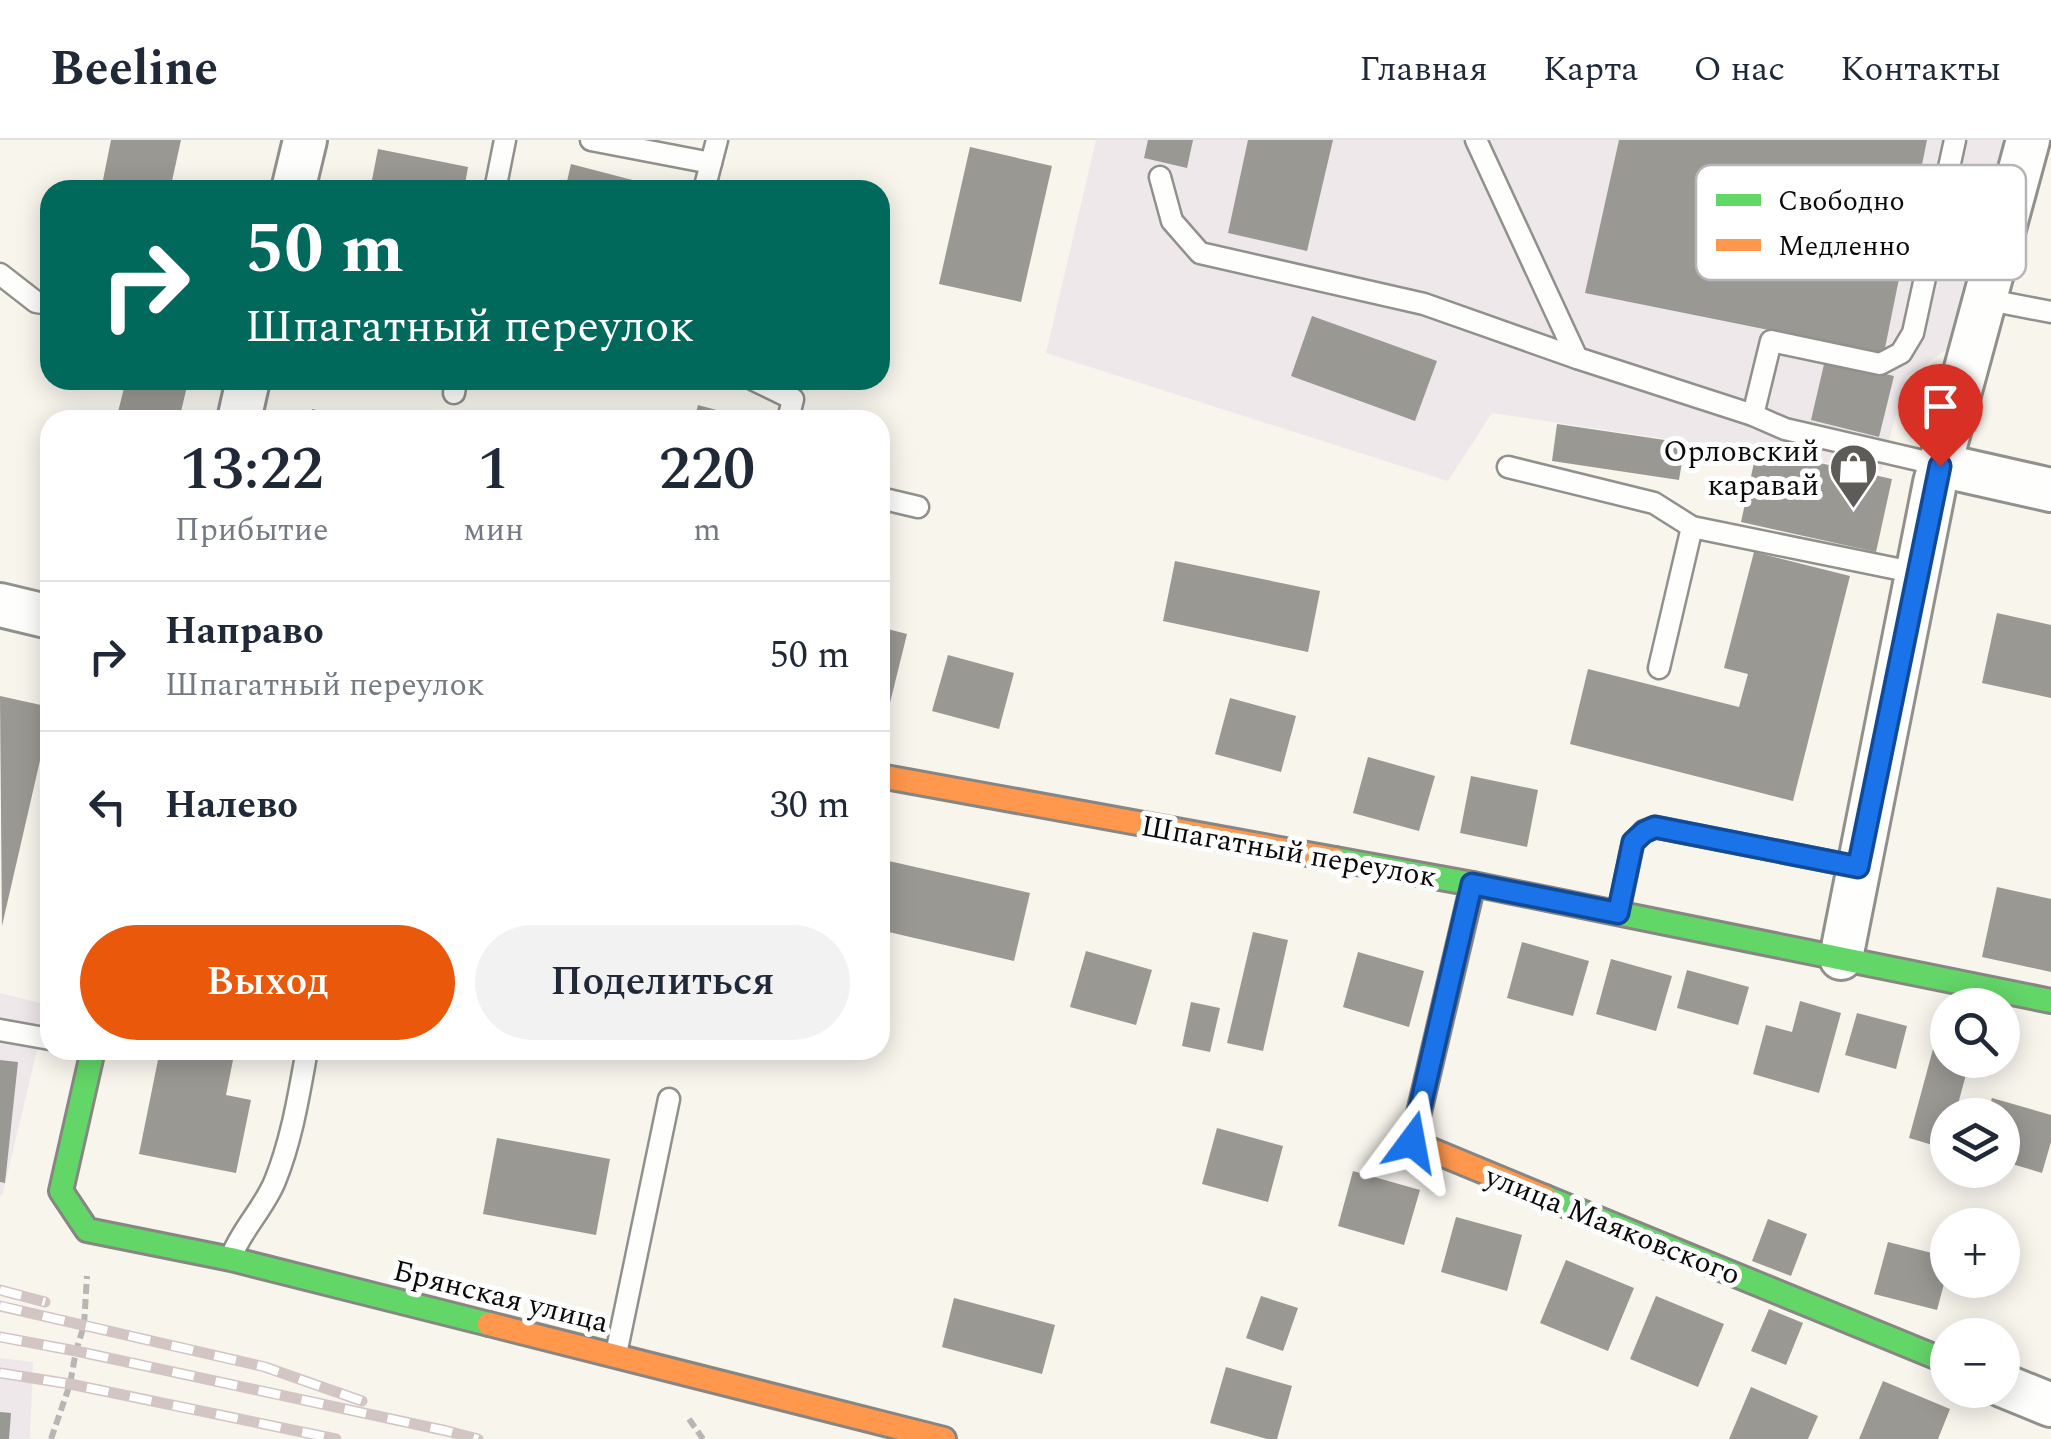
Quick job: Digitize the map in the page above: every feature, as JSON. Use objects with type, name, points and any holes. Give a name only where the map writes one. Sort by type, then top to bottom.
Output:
[{"type":"street","points":[[295,180],[305,140]]},
{"type":"street","points":[[2021,165],[2028,140]]},
{"type":"street","points":[[1841,958],[1940,466],[1989,280]]},
{"type":"street","points":[[1940,466],[2051,490]]},
{"type":"street","points":[[0,605],[40,615]]},
{"type":"street","name":"Шпагатный переулок","points":[[890,778],[1472,884],[2051,1001]]},
{"type":"street","name":"улица Маяковского","points":[[1472,884],[1412,1142],[1930,1355]]},
{"type":"street","points":[[88,1230],[61,1191],[92,1060]]},
{"type":"street","name":"Брянская улица","points":[[88,1230],[230,1258],[944,1439]]},
{"type":"street","points":[[2020,1392],[2051,1405]]},
{"type":"lane","points":[[497,180],[505,140]]},
{"type":"lane","points":[[591,140],[711,163]]},
{"type":"lane","points":[[707,180],[717,140]]},
{"type":"lane","points":[[1476,140],[1577,358]]},
{"type":"lane","points":[[1950,165],[1955,140]]},
{"type":"lane","points":[[1160,176],[1172,221],[1200,253],[1424,304],[1785,428],[1940,466]]},
{"type":"lane","points":[[0,274],[40,303]]},
{"type":"lane","points":[[1753,415],[1771,341],[1880,364],[1901,352],[1914,333],[1925,280]]},
{"type":"lane","points":[[1984,299],[2051,312]]},
{"type":"lane","points":[[774,390],[793,400],[790,410]]},
{"type":"lane","points":[[1508,467],[1654,503],[1692,528],[1917,574]]},
{"type":"lane","points":[[890,500],[918,507]]},
{"type":"lane","points":[[1659,668],[1692,528]]},
{"type":"lane","points":[[1618,913],[1633,842],[1655,827],[1858,867]]},
{"type":"lane","points":[[0,1030],[40,1037]]},
{"type":"lane","points":[[230,1258],[274,1186],[291,1134],[305,1060]]},
{"type":"lane","points":[[615,1356],[669,1100]]},
{"type":"path","points":[[51,1439],[70,1384],[86,1314],[88,1230]]},
{"type":"shaded area","points":[[1096,140],[2008,140],[2002,165],[1696,165],[1696,280],[1972,280],[1955,344],[1906,377],[1881,471],[1492,413],[1448,481],[1046,353]]},
{"type":"shaded area","points":[[0,993],[40,1003],[40,1038],[0,1195]]},
{"type":"shaded area","points":[[0,1358],[33,1362],[30,1439],[0,1439]]},
{"type":"building","points":[[111,140],[181,140],[172,180],[103,180]]},
{"type":"building","points":[[1148,140],[1193,140],[1187,168],[1144,158]]},
{"type":"building","points":[[1248,140],[1333,140],[1307,251],[1228,233]]},
{"type":"building","points":[[1619,140],[1927,140],[1922,165],[1696,165],[1696,280],[1899,280],[1884,353],[1585,293]]},
{"type":"building","points":[[970,147],[1052,166],[1021,302],[939,284]]},
{"type":"building","points":[[378,149],[468,167],[466,180],[372,180]]},
{"type":"building","points":[[571,164],[632,180],[567,180]]},
{"type":"building","points":[[1312,316],[1437,361],[1415,421],[1291,376]]},
{"type":"building","points":[[1825,360],[1894,376],[1879,437],[1811,420]]},
{"type":"building","points":[[124,390],[186,390],[181,410],[118,410]]},
{"type":"building","points":[[1557,424],[1685,443],[1679,480],[1552,461]]},
{"type":"building","points":[[1757,449],[1892,479],[1876,552],[1741,522]]},
{"type":"building","points":[[1754,552],[1850,576],[1793,801],[1570,744],[1588,669],[1739,707],[1748,674],[1724,668]]},
{"type":"building","points":[[1175,561],[1320,591],[1308,652],[1163,621]]},
{"type":"building","points":[[1997,613],[2051,625],[2051,698],[1982,683]]},
{"type":"building","points":[[890,630],[907,634],[890,703]]},
{"type":"building","points":[[948,655],[1014,673],[999,729],[932,711]]},
{"type":"building","points":[[0,696],[40,705],[40,761],[2,926]]},
{"type":"building","points":[[1230,698],[1296,716],[1281,772],[1215,754]]},
{"type":"building","points":[[1368,757],[1435,776],[1419,831],[1353,813]]},
{"type":"building","points":[[1471,776],[1538,790],[1527,847],[1460,833]]},
{"type":"building","points":[[890,861],[1030,893],[1014,961],[890,932]]},
{"type":"building","points":[[1997,887],[2051,899],[2051,972],[1982,957]]},
{"type":"building","points":[[1253,932],[1288,940],[1263,1051],[1227,1043]]},
{"type":"building","points":[[1522,942],[1589,961],[1573,1016],[1507,998]]},
{"type":"building","points":[[1086,951],[1152,970],[1136,1025],[1070,1007]]},
{"type":"building","points":[[1358,952],[1424,971],[1409,1027],[1343,1007]]},
{"type":"building","points":[[1611,959],[1672,976],[1656,1031],[1596,1014]]},
{"type":"building","points":[[1687,970],[1749,987],[1738,1025],[1677,1008]]},
{"type":"building","points":[[1800,1001],[1841,1013],[1819,1093],[1753,1074],[1766,1025],[1792,1032]]},
{"type":"building","points":[[1191,1002],[1220,1008],[1210,1052],[1182,1046]]},
{"type":"building","points":[[1857,1013],[1907,1026],[1896,1069],[1845,1055]]},
{"type":"building","points":[[0,1060],[18,1062],[5,1183],[0,1182]]},
{"type":"building","points":[[158,1060],[233,1060],[226,1095],[251,1100],[236,1173],[139,1154]]},
{"type":"building","points":[[1930,1060],[1930,1078],[1965,1078],[1960,1098],[1930,1098],[1930,1144],[1909,1138]]},
{"type":"building","points":[[2020,1106],[2051,1115],[2051,1142],[2042,1173],[2020,1166]]},
{"type":"building","points":[[1217,1128],[1283,1146],[1268,1202],[1202,1184]]},
{"type":"building","points":[[497,1138],[610,1159],[596,1235],[483,1214]]},
{"type":"building","points":[[1353,1171],[1420,1190],[1404,1245],[1338,1226]]},
{"type":"building","points":[[1456,1217],[1522,1235],[1507,1291],[1441,1272]]},
{"type":"building","points":[[1768,1219],[1807,1234],[1791,1276],[1752,1261]]},
{"type":"building","points":[[1888,1242],[1930,1252],[1930,1298],[1940,1298],[1937,1310],[1874,1294]]},
{"type":"building","points":[[1566,1260],[1634,1288],[1608,1351],[1540,1323]]},
{"type":"building","points":[[1261,1296],[1298,1308],[1283,1351],[1246,1338]]},
{"type":"building","points":[[1656,1296],[1724,1324],[1698,1387],[1630,1359]]},
{"type":"building","points":[[954,1298],[1055,1325],[1042,1374],[942,1347]]},
{"type":"building","points":[[1769,1309],[1803,1323],[1786,1365],[1751,1351]]},
{"type":"building","points":[[1226,1367],[1292,1386],[1277,1439],[1210,1423]]},
{"type":"building","points":[[1883,1381],[1930,1401],[1930,1408],[1950,1409],[1938,1439],[1859,1439]]},
{"type":"building","points":[[1751,1387],[1818,1416],[1808,1439],[1729,1439]]},
{"type":"building","points":[[0,1412],[11,1413],[9,1439],[0,1439]]},
{"type":"railway","points":[[0,1290],[45,1302]]},
{"type":"railway","points":[[0,1306],[265,1367],[362,1401]]},
{"type":"railway","points":[[0,1337],[478,1439]]},
{"type":"railway","points":[[0,1373],[336,1439]]},
{"type":"traffic: fast","points":[[1335,859],[2051,1001]]},
{"type":"traffic: fast","points":[[91,1060],[61,1191],[87,1230],[231,1259],[489,1324]]},
{"type":"traffic: fast","points":[[1545,1197],[1930,1355]]},
{"type":"traffic: slow","points":[[890,778],[1335,859]]},
{"type":"traffic: slow","points":[[1473,884],[1412,1142],[1545,1197]]},
{"type":"traffic: slow","points":[[489,1324],[944,1439]]},
{"type":"place","name":"Орловский каравай","points":[[1854,510]]},
{"type":"route","points":[[1412,1142],[1472,884],[1618,913],[1633,842],[1655,827],[1858,867],[1940,466]]}]
